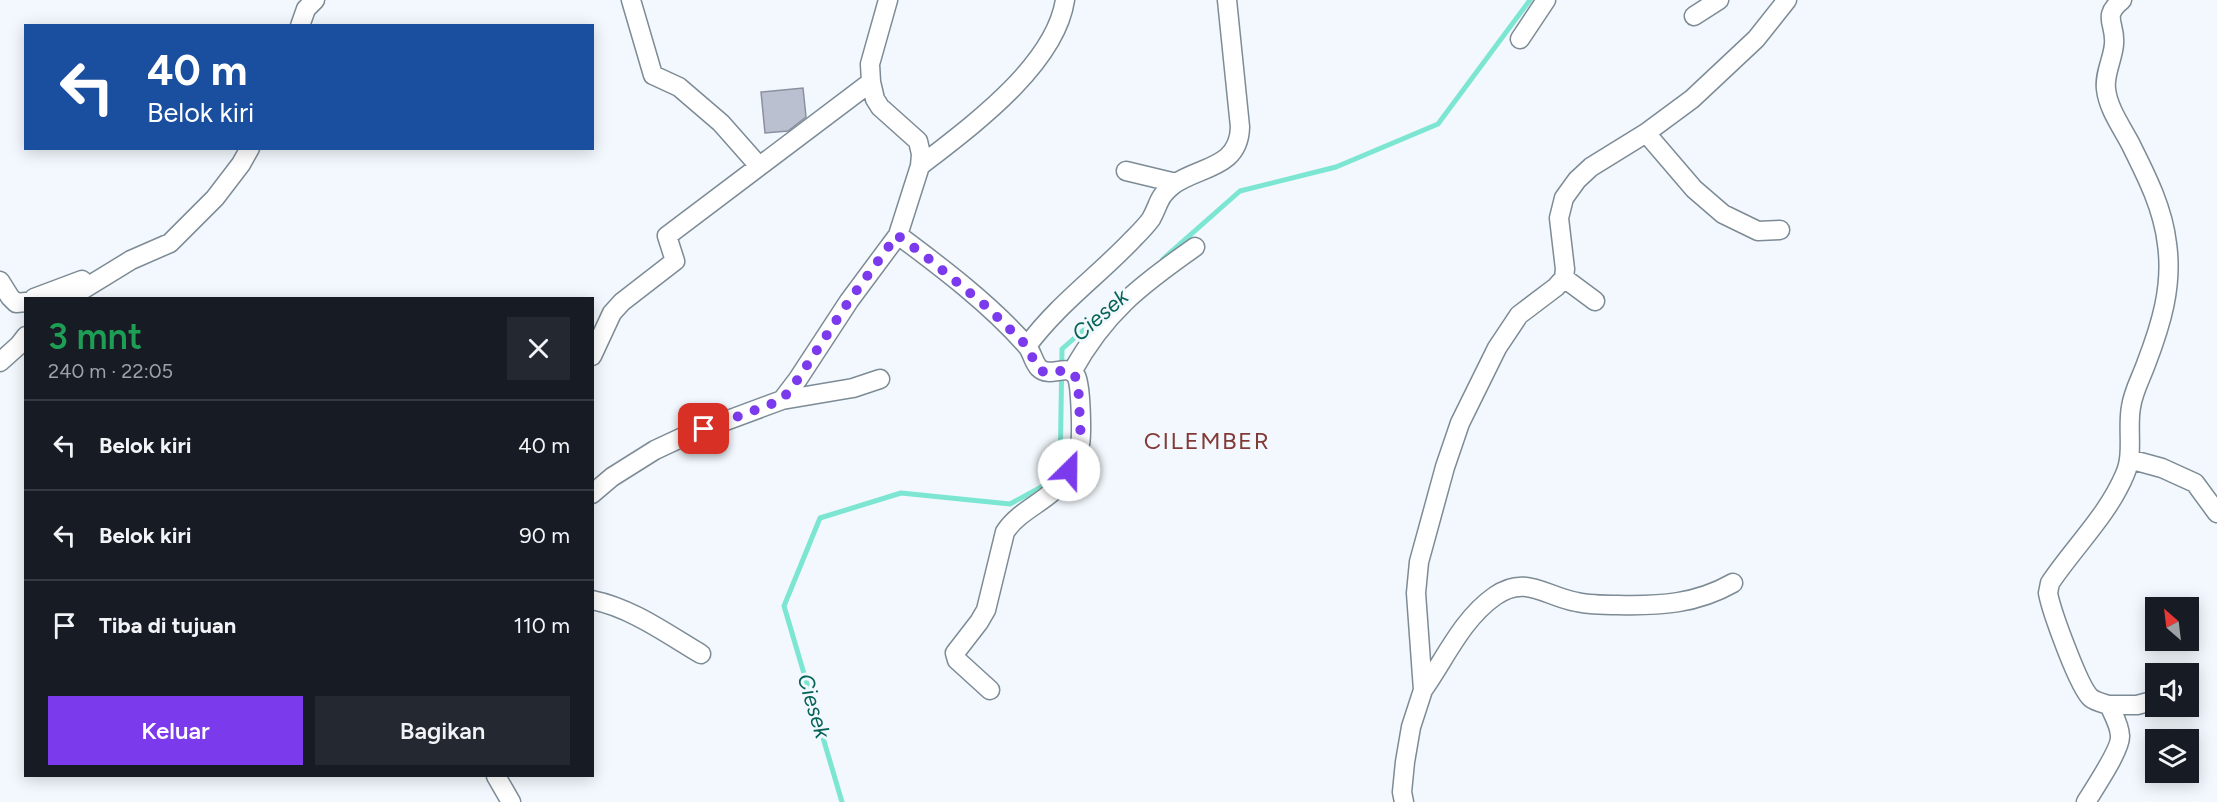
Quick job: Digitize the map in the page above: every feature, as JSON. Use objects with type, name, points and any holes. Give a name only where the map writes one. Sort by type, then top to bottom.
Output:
[{"type":"street","points":[[301,24],[306,9],[315,0]]},
{"type":"street","points":[[631,0],[653,75],[679,87],[721,123],[759,166]]},
{"type":"street","points":[[920,166],[998,103],[1018,82],[1053,37],[1063,16],[1065,0]]},
{"type":"street","points":[[1027,346],[1071,296],[1132,240],[1150,220],[1160,196],[1176,183],[1228,159],[1235,149],[1240,135],[1227,0]]},
{"type":"street","points":[[1520,39],[1546,0]]},
{"type":"street","points":[[1694,16],[1719,0]]},
{"type":"street","points":[[1404,802],[1402,792],[1405,762],[1422,690],[1416,593],[1419,562],[1445,467],[1460,423],[1508,328],[1519,315],[1556,287],[1563,278],[1565,269],[1559,218],[1568,192],[1591,167],[1646,133],[1692,99],[1768,26],[1787,0]]},
{"type":"street","points":[[2122,0],[2110,14],[2114,46],[2105,87],[2112,110],[2161,212],[2168,245],[2167,298],[2131,406],[2128,459],[2124,476],[2109,502],[2050,583],[2048,593],[2070,657],[2087,692],[2093,699],[2109,705],[2145,703]]},
{"type":"street","points":[[782,400],[897,235],[920,166],[921,154],[918,141],[880,107],[875,99],[871,82],[870,64],[889,4]]},
{"type":"street","points":[[594,352],[612,313],[622,302],[675,261],[667,236],[871,82]]},
{"type":"street","points":[[1646,133],[1694,189],[1723,214],[1764,233],[1780,230]]},
{"type":"street","points":[[37,297],[115,269],[170,243],[215,198],[249,150]]},
{"type":"street","points":[[1126,171],[1176,183]]},
{"type":"street","points":[[897,235],[987,307],[1027,346],[1036,365],[1046,373],[1069,371],[1076,376],[1079,386],[1081,442],[1074,459],[1063,481],[1044,499],[1010,524],[1005,532],[986,610],[955,653],[957,660],[990,690]]},
{"type":"street","points":[[1069,371],[1116,308],[1151,277],[1195,247]]},
{"type":"street","points":[[71,297],[115,269]]},
{"type":"street","points":[[1563,278],[1594,301]]},
{"type":"street","points":[[0,281],[16,303],[24,302]]},
{"type":"street","points":[[0,362],[24,339]]},
{"type":"street","points":[[594,493],[612,477],[655,450],[685,436],[782,400],[837,391],[880,380]]},
{"type":"street","points":[[2128,459],[2162,468],[2194,483],[2217,513]]},
{"type":"street","points":[[1422,690],[1475,613],[1506,590],[1533,587],[1577,602],[1598,604],[1671,605],[1707,596],[1733,583]]},
{"type":"street","points":[[594,600],[646,621],[701,654]]},
{"type":"street","points":[[2086,802],[2121,739],[2109,705]]},
{"type":"street","points":[[497,777],[511,802]]},
{"type":"building","points":[[803,88],[806,117],[788,131],[765,133],[761,92]]},
{"type":"waterway","name":"Ciesek","points":[[1163,259],[1240,191],[1336,167],[1438,124],[1530,0]]},
{"type":"waterway","name":"Ciesek","points":[[1060,474],[1062,349],[1105,311]]},
{"type":"waterway","name":"Ciesek","points":[[842,802],[784,606],[820,518],[901,493],[1010,504],[1054,480]]},
{"type":"district","name":"CILEMBER","points":[[1207,440]]},
{"type":"route","points":[[704,429],[782,400],[897,235],[987,307],[1027,346],[1036,365],[1042,371],[1046,373],[1067,370],[1076,376],[1079,386],[1081,442],[1069,470]]}]
